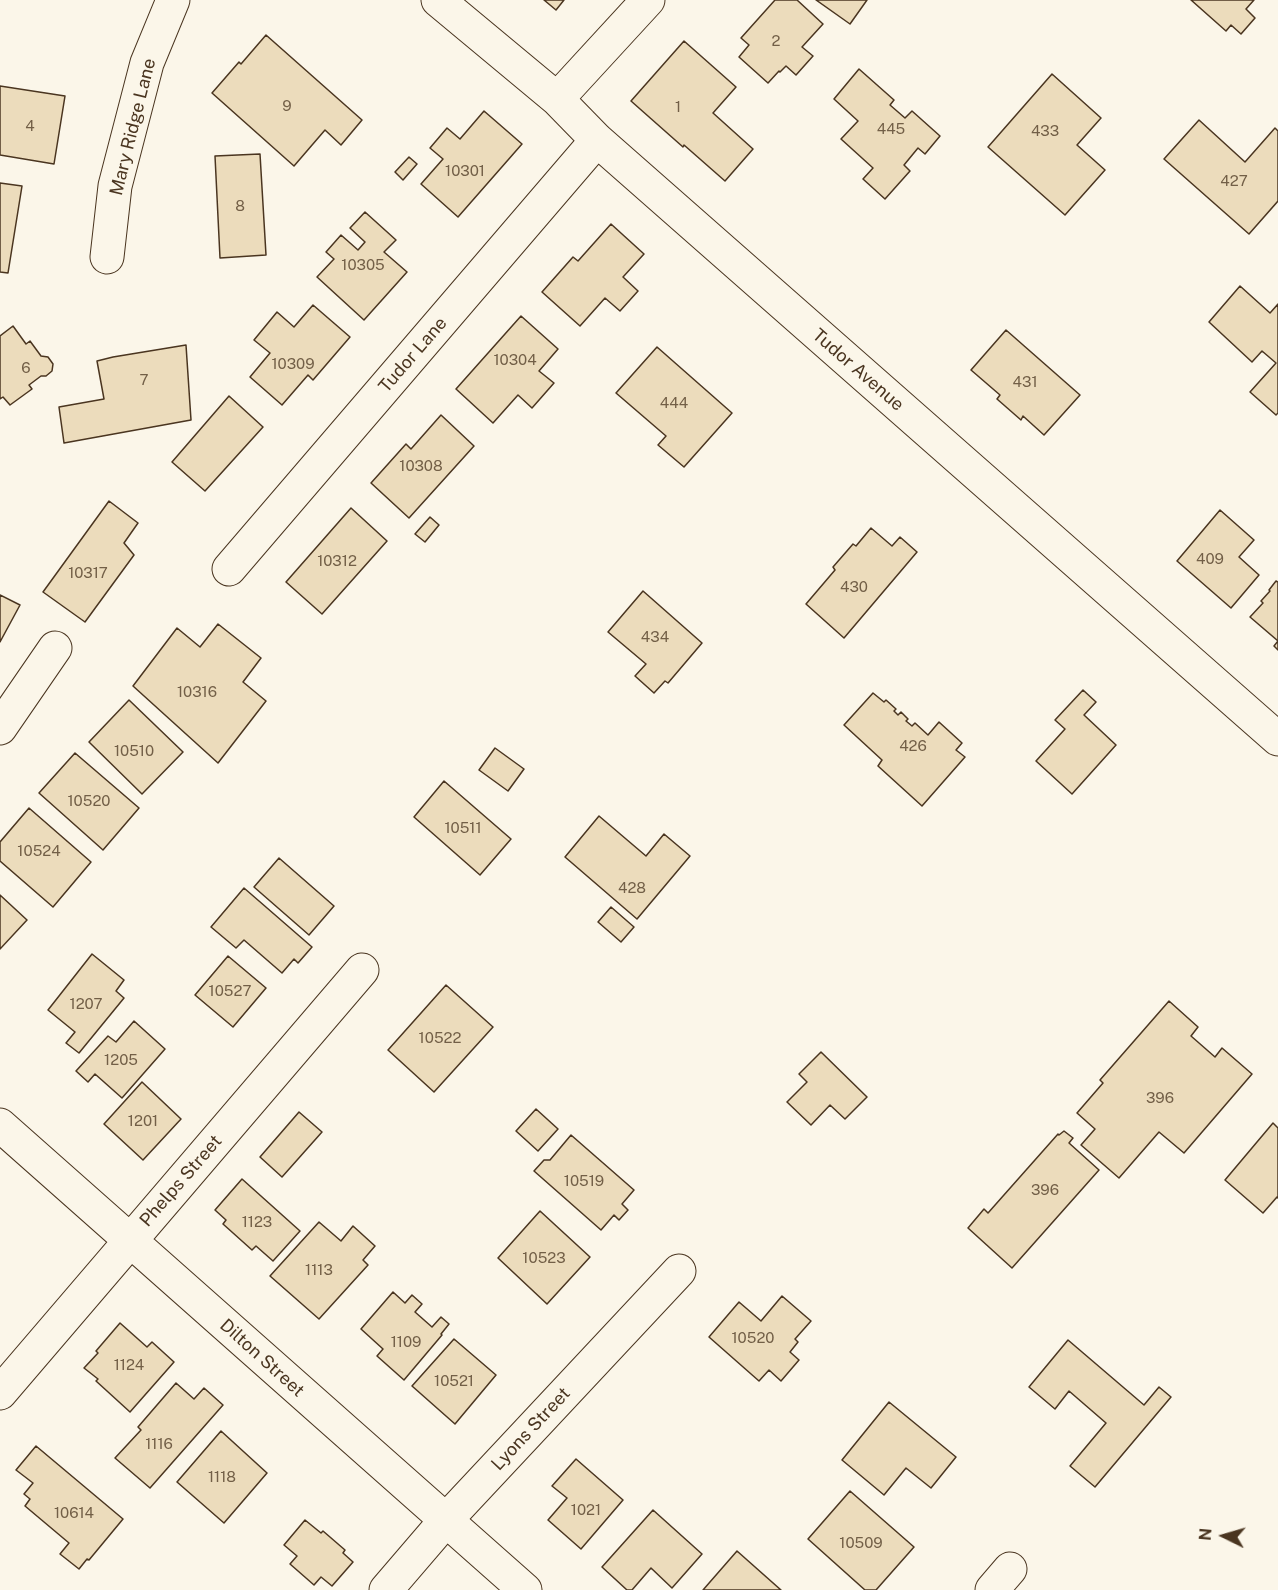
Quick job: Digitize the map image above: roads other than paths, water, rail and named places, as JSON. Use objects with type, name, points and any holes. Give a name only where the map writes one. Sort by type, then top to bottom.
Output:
[{"type":"street","name":"Mary Ridge Lane","points":[[107,257],[115,186],[147,63],[173,0]]},
{"type":"street","name":"Tudor Avenue","points":[[438,0],[558,99],[597,140],[1278,739]]},
{"type":"street","points":[[558,99],[648,0]]},
{"type":"street","name":"Tudor Lane","points":[[229,569],[597,140]]},
{"type":"street","points":[[0,728],[55,648]]},
{"type":"street","name":"Phelps Street","points":[[0,1393],[362,970]]},
{"type":"street","name":"Dilton Street","points":[[0,1125],[525,1590]]},
{"type":"street","name":"Lyons Street","points":[[386,1590],[446,1520],[679,1271]]}]
